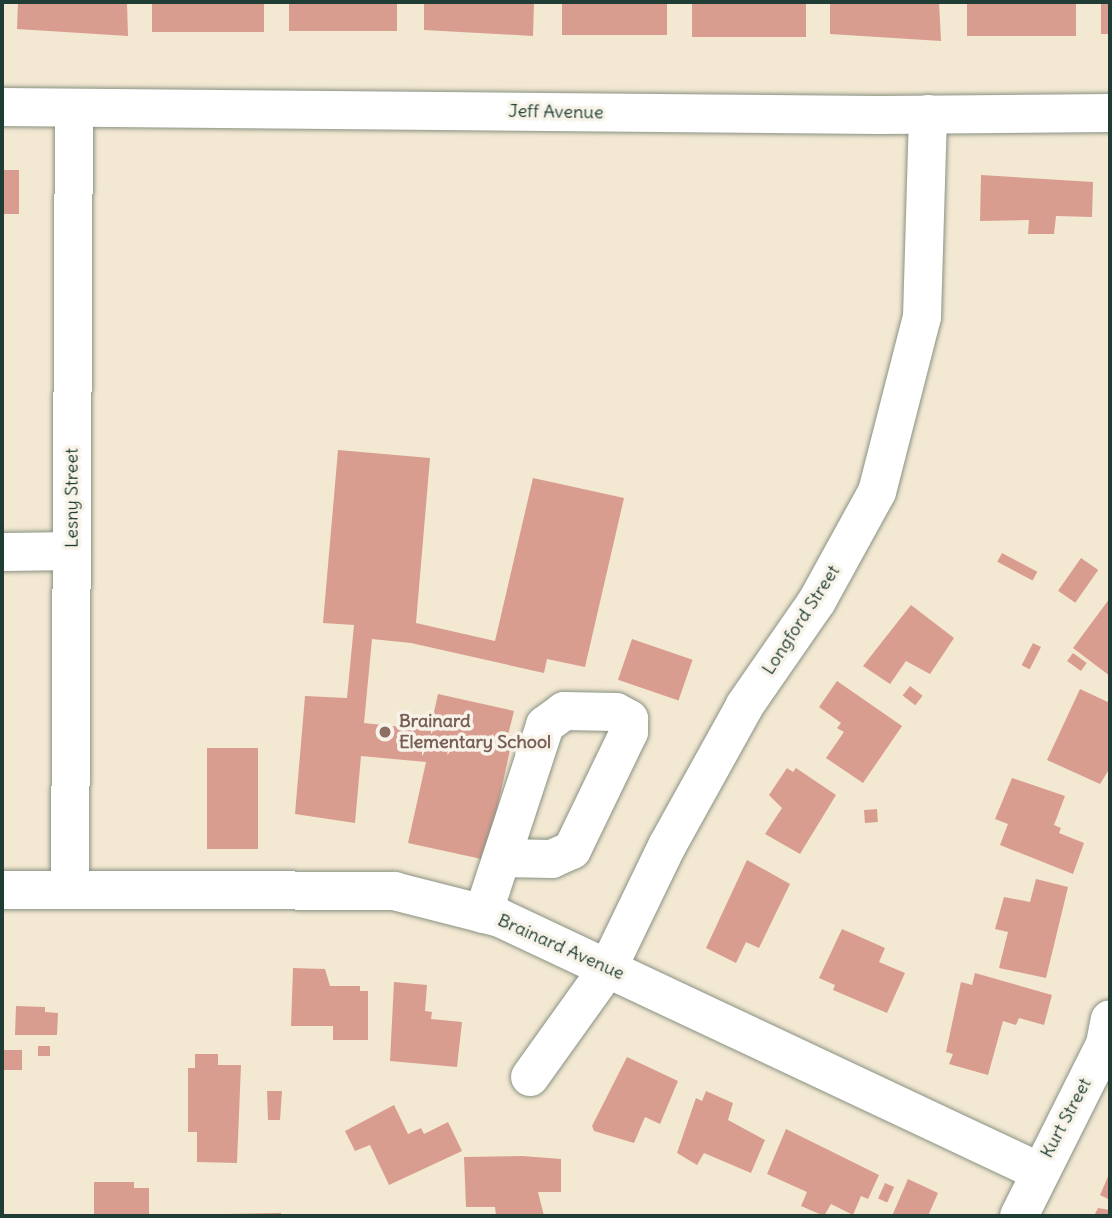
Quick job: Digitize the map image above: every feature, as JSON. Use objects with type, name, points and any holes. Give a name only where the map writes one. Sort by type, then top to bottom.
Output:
[{"type":"street","name":"Jeff Avenue","points":[[2,107],[1110,113]]},
{"type":"street","name":"Lesny Street","points":[[70,889],[74,107]]},
{"type":"street","name":"Longford Street","points":[[530,1077],[608,968],[667,846],[745,705],[817,601],[877,492],[922,317],[928,114]]},
{"type":"street","points":[[2,552],[72,551]]},
{"type":"street","points":[[483,914],[502,858]]},
{"type":"street","name":"Brainard Avenue","points":[[2,890],[394,891],[483,914],[608,968],[1038,1171]]},
{"type":"street","name":"Kurt Street","points":[[1019,1216],[1038,1171],[1105,1044],[1110,1019]]},
{"type":"building","points":[[18,2],[127,2],[128,36],[17,29]]},
{"type":"building","points":[[152,2],[264,2],[264,32],[152,32]]},
{"type":"building","points":[[289,2],[397,2],[397,31],[289,31]]},
{"type":"building","points":[[424,2],[534,2],[533,36],[424,30]]},
{"type":"building","points":[[562,2],[667,2],[667,35],[562,35]]},
{"type":"building","points":[[692,2],[806,2],[806,37],[692,37]]},
{"type":"building","points":[[830,2],[939,2],[941,41],[830,34]]},
{"type":"building","points":[[967,2],[1076,2],[1076,36],[967,36]]},
{"type":"building","points":[[1101,2],[1110,2],[1110,34],[1101,34]]},
{"type":"building","points":[[2,170],[19,170],[19,214],[2,214]]},
{"type":"building","points":[[981,175],[1093,182],[1092,217],[1056,216],[1054,234],[1028,234],[1029,220],[980,221]]},
{"type":"building","points":[[338,450],[430,458],[416,623],[495,641],[533,478],[624,498],[585,667],[547,659],[544,673],[411,643],[372,639],[364,723],[430,730],[438,694],[514,711],[508,735],[513,736],[486,860],[408,843],[426,762],[361,756],[355,823],[295,814],[305,696],[347,698],[354,625],[323,623]]},
{"type":"building","points":[[1002,553],[1037,572],[1033,581],[997,562]]},
{"type":"building","points":[[1081,558],[1098,570],[1075,603],[1058,591]]},
{"type":"building","points":[[1110,598],[1110,676],[1073,648]]},
{"type":"building","points":[[911,605],[954,638],[930,674],[906,661],[890,684],[863,666]]},
{"type":"building","points":[[632,639],[693,660],[679,700],[618,680]]},
{"type":"building","points":[[1033,643],[1041,647],[1030,669],[1022,665]]},
{"type":"building","points":[[1073,653],[1087,663],[1081,671],[1067,661]]},
{"type":"building","points":[[837,681],[902,726],[863,783],[826,758],[844,732],[837,728],[841,723],[819,707]]},
{"type":"building","points":[[910,686],[923,696],[915,705],[903,695]]},
{"type":"building","points":[[1080,689],[1110,703],[1110,768],[1100,784],[1047,760]]},
{"type":"building","points":[[207,748],[258,748],[258,849],[207,849]]},
{"type":"building","points":[[787,768],[793,772],[796,768],[836,795],[800,854],[765,834],[782,808],[769,795]]},
{"type":"building","points":[[1012,778],[1065,796],[1054,825],[1061,828],[1059,833],[1084,843],[1073,874],[1000,845],[1008,824],[995,819]]},
{"type":"building","points":[[877,809],[878,822],[865,823],[864,810]]},
{"type":"building","points":[[747,860],[790,884],[759,948],[746,942],[736,963],[706,948]]},
{"type":"building","points":[[1036,879],[1068,887],[1046,978],[999,968],[1008,932],[995,929],[1004,897],[1030,902]]},
{"type":"building","points":[[842,929],[885,948],[879,962],[905,973],[887,1013],[833,990],[835,985],[819,978]]},
{"type":"building","points":[[293,968],[325,969],[330,986],[360,986],[360,991],[368,991],[368,1040],[333,1040],[333,1026],[291,1026]]},
{"type":"building","points":[[975,973],[1052,995],[1044,1025],[1019,1018],[1016,1025],[1003,1021],[988,1075],[949,1064],[953,1054],[946,1052],[961,982],[972,985]]},
{"type":"building","points":[[394,982],[427,985],[425,1011],[432,1012],[431,1019],[462,1022],[457,1067],[390,1061]]},
{"type":"building","points":[[16,1006],[45,1007],[45,1012],[58,1013],[57,1035],[15,1035]]},
{"type":"building","points":[[38,1046],[50,1046],[50,1056],[38,1056]]},
{"type":"building","points":[[3,1050],[22,1050],[22,1070],[3,1070]]},
{"type":"building","points":[[195,1054],[218,1054],[218,1065],[241,1065],[237,1163],[197,1162],[197,1132],[188,1132],[188,1068],[195,1068]]},
{"type":"building","points":[[627,1057],[678,1081],[660,1124],[645,1117],[634,1143],[594,1131],[592,1126]]},
{"type":"building","points":[[267,1091],[282,1091],[280,1120],[268,1120]]},
{"type":"building","points":[[706,1091],[733,1103],[728,1120],[765,1140],[751,1173],[704,1153],[697,1165],[677,1153],[696,1098],[702,1101]]},
{"type":"building","points":[[394,1105],[408,1134],[421,1128],[424,1134],[448,1122],[462,1151],[389,1185],[370,1145],[355,1151],[345,1131]]},
{"type":"building","points":[[786,1129],[879,1175],[868,1199],[861,1196],[853,1215],[831,1204],[824,1216],[801,1206],[807,1192],[767,1174]]},
{"type":"building","points":[[522,1156],[561,1159],[561,1192],[538,1192],[544,1216],[496,1216],[495,1207],[466,1207],[464,1157]]},
{"type":"building","points":[[1110,1172],[1110,1200],[1100,1195]]},
{"type":"building","points":[[908,1179],[938,1193],[928,1216],[892,1216]]},
{"type":"building","points":[[94,1182],[134,1182],[134,1188],[149,1188],[149,1216],[94,1216]]},
{"type":"building","points":[[885,1183],[894,1187],[887,1203],[878,1199]]},
{"type":"building","points":[[1098,1208],[1110,1210],[1110,1216],[1094,1216]]},
{"type":"building","points":[[281,1213],[281,1216],[223,1216],[223,1214]]},
{"type":"place","name":"Brainard Elementary School","points":[[385,732]]}]
